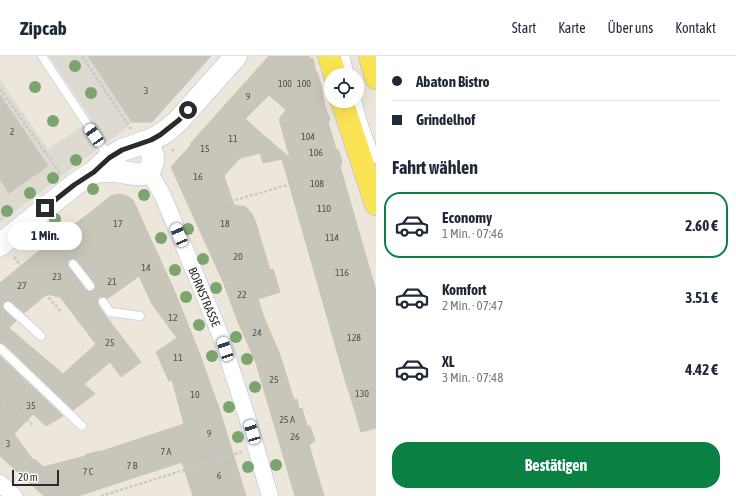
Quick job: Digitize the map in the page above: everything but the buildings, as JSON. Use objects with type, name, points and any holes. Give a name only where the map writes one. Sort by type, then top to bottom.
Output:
[{"type":"main road","points":[[329,56],[333,68]]},
{"type":"main road","points":[[370,56],[376,78]]},
{"type":"main road","points":[[344,108],[376,204]]},
{"type":"street","points":[[0,245],[74,185],[122,150],[145,136],[179,120],[236,56]]},
{"type":"street","points":[[102,165],[115,171],[146,174],[150,171],[153,157],[145,136]]},
{"type":"street","name":"BORNSTRASSE","points":[[150,171],[163,196],[220,334],[270,496]]},
{"type":"street","points":[[0,483],[14,496]]},
{"type":"lane","points":[[42,56],[102,165]]},
{"type":"lane","points":[[345,56],[348,68]]},
{"type":"lane","points":[[359,108],[376,159]]},
{"type":"lane","points":[[35,216],[54,239]]},
{"type":"lane","points":[[73,264],[90,286]]},
{"type":"lane","points":[[103,302],[110,312],[140,316]]},
{"type":"lane","points":[[8,306],[42,336]]},
{"type":"lane","points":[[0,348],[82,426]]},
{"type":"path","points":[[82,56],[145,136],[164,139],[175,153]]},
{"type":"path","points":[[0,88],[62,176],[74,185]]},
{"type":"path","points":[[221,204],[288,185]]},
{"type":"path","points":[[42,290],[62,313]]},
{"type":"path","points":[[0,397],[34,426]]},
{"type":"path","points":[[101,496],[256,447]]},
{"type":"shaded area","points":[[49,56],[88,56],[132,122],[125,130],[101,146],[0,223],[0,179],[11,191],[47,167],[47,165],[2,98],[0,98],[0,80],[48,149],[92,120]]},
{"type":"route","points":[[45,208],[74,185],[94,172],[109,158],[122,150],[151,140],[160,135],[169,129],[188,110]]}]
